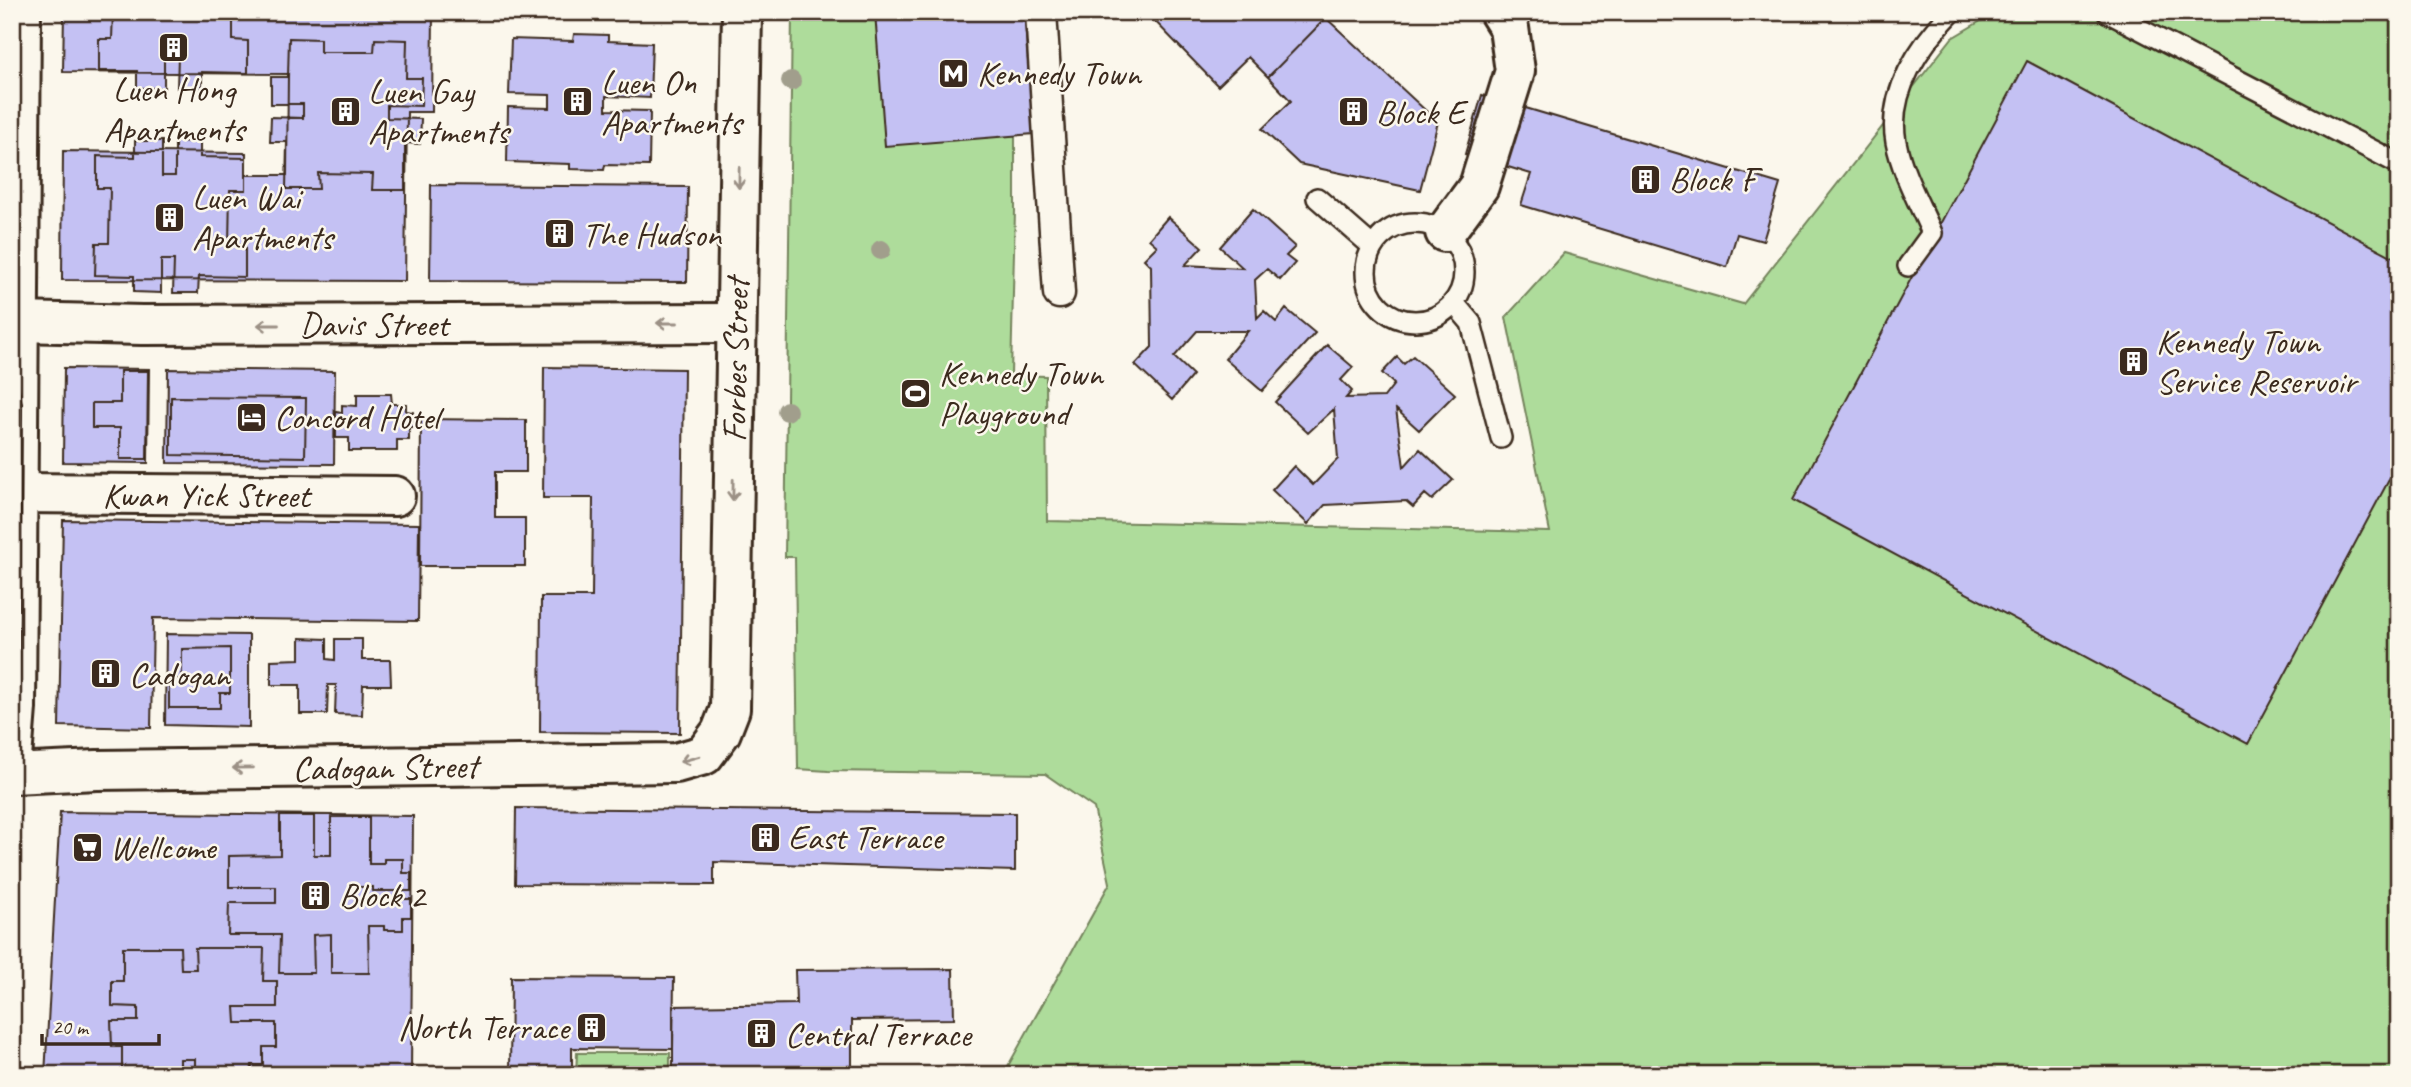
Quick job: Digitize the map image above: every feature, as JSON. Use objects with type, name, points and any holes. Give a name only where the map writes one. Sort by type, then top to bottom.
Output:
[{"type":"main road","points":[[12,758],[16,708],[18,493],[15,322],[21,12]]},
{"type":"main road","name":"Forbes Street","points":[[730,709],[741,12]]},
{"type":"main road","points":[[1445,232],[1479,186],[1515,71],[1509,28],[1499,12]]},
{"type":"main road","name":"Davis Street","points":[[15,322],[142,325],[735,323]]},
{"type":"main road","name":"Kwan Yick Street","points":[[18,493],[395,496]]},
{"type":"main road","name":"Cadogan Street","points":[[12,774],[97,770],[676,763],[704,755],[721,732],[730,709]]},
{"type":"street","points":[[1041,12],[1059,293]]},
{"type":"lane","points":[[1908,266],[1932,233],[1896,143],[1896,103],[1903,81],[1919,52],[1952,12]]},
{"type":"lane","points":[[2107,12],[2399,164]]},
{"type":"lane","points":[[1317,198],[1373,247]]},
{"type":"lane","points":[[1414,222],[1445,232],[1456,243],[1463,258],[1465,274],[1462,290],[1454,303],[1441,314],[1426,321],[1409,322],[1394,318],[1381,308],[1371,295],[1366,278],[1366,262],[1373,247],[1383,234],[1397,226],[1414,222]]},
{"type":"lane","points":[[1454,303],[1471,323],[1501,438]]},
{"type":"green space","points":[[792,12],[1015,12],[1015,210],[1011,375],[1046,376],[1047,521],[1550,532],[1506,317],[1564,253],[1743,304],[1952,38],[1996,12],[2399,12],[2399,1075],[1003,1075],[1110,883],[1094,808],[1045,774],[798,769],[795,557],[785,557]]},
{"type":"green space","points":[[577,1053],[670,1053],[670,1075],[576,1075]]},
{"type":"building","points":[[64,12],[433,12],[432,112],[407,112],[405,281],[62,280],[63,151],[246,153],[246,175],[287,175],[288,74],[63,72]]},
{"type":"building","name":"Luen Hong Apartments","points":[[113,12],[233,12],[233,40],[248,41],[248,73],[202,72],[202,89],[177,88],[178,56],[164,56],[164,88],[137,88],[137,71],[99,71],[99,39],[112,39]]},
{"type":"building","points":[[573,12],[608,12],[607,15]]},
{"type":"building","name":"Kennedy Town","points":[[875,12],[1024,12],[1034,134],[885,146]]},
{"type":"building","points":[[1146,12],[1320,12],[1326,18],[1268,77],[1248,57],[1218,86]]},
{"type":"building","name":"Block E","points":[[1326,18],[1438,122],[1420,190],[1299,164],[1262,129],[1291,101],[1268,77]]},
{"type":"building","name":"Luen On Apartments","points":[[574,34],[608,35],[608,41],[652,43],[650,98],[606,96],[606,110],[650,111],[649,166],[605,165],[604,170],[570,169],[570,164],[507,162],[508,107],[550,108],[550,95],[509,94],[511,39],[573,41]]},
{"type":"building","name":"Luen Gay Apartments","points":[[289,38],[320,39],[320,52],[374,52],[375,39],[407,40],[406,78],[422,78],[421,106],[387,105],[387,118],[421,119],[420,144],[405,143],[405,190],[372,190],[373,174],[318,173],[319,189],[286,189],[287,142],[270,142],[271,117],[303,118],[303,104],[271,104],[271,77],[288,77]]},
{"type":"building","name":"Kennedy Town Service Reservoir","points":[[2027,61],[2399,260],[2399,461],[2248,744],[1793,500]]},
{"type":"building","name":"Block F","points":[[1482,95],[1780,184],[1763,241],[1737,234],[1727,267],[1521,205],[1531,174],[1465,154]]},
{"type":"building","name":"Luen Wai Apartments","points":[[135,141],[162,141],[162,176],[175,176],[175,141],[200,142],[200,157],[246,158],[246,190],[230,190],[229,245],[245,245],[245,277],[199,276],[198,293],[173,293],[174,260],[161,260],[161,293],[134,292],[134,276],[95,275],[96,243],[109,243],[110,188],[97,188],[97,156],[135,157]]},
{"type":"building","name":"The Hudson","points":[[431,185],[688,187],[687,282],[430,281]]},
{"type":"building","points":[[1253,209],[1295,247],[1286,256],[1295,263],[1280,280],[1267,269],[1255,280],[1257,318],[1264,311],[1276,322],[1286,309],[1315,333],[1262,391],[1225,359],[1248,331],[1197,331],[1174,357],[1193,375],[1172,400],[1135,365],[1152,347],[1151,266],[1144,259],[1157,246],[1149,239],[1168,217],[1202,247],[1185,265],[1243,268],[1220,247]]},
{"type":"building","points":[[1327,345],[1353,367],[1341,380],[1352,391],[1346,398],[1384,397],[1394,384],[1382,373],[1397,357],[1404,364],[1413,356],[1455,394],[1419,430],[1396,409],[1404,467],[1420,449],[1453,480],[1432,500],[1425,494],[1413,507],[1406,501],[1325,505],[1308,524],[1272,490],[1294,466],[1313,485],[1338,459],[1334,409],[1308,433],[1275,402]]},
{"type":"building","points":[[544,367],[684,369],[680,733],[540,732],[541,597],[592,597],[593,498],[543,498]]},
{"type":"building","points":[[64,368],[149,369],[148,463],[63,462]]},
{"type":"building","name":"Concord Hotel","points":[[168,369],[335,371],[334,464],[167,463]]},
{"type":"building","points":[[120,371],[148,371],[147,459],[120,459],[120,428],[92,428],[92,403],[120,403]]},
{"type":"building","points":[[357,394],[391,394],[392,404],[406,404],[406,411],[413,412],[413,427],[409,427],[409,440],[397,440],[397,451],[349,451],[349,438],[336,438],[336,412],[342,413],[342,405],[357,406]]},
{"type":"building","points":[[171,397],[306,398],[305,457],[171,455]]},
{"type":"building","points":[[421,419],[526,420],[526,472],[495,472],[495,518],[525,518],[525,566],[420,566]]},
{"type":"building","name":"Cadogan","points":[[63,520],[419,524],[418,621],[153,618],[151,728],[59,726]]},
{"type":"building","points":[[166,634],[249,635],[249,727],[165,725]]},
{"type":"building","points":[[300,638],[327,639],[327,659],[335,660],[335,639],[362,639],[362,660],[390,660],[391,685],[363,685],[362,715],[335,714],[336,685],[328,685],[327,714],[300,714],[300,685],[271,685],[271,660],[300,659]]},
{"type":"building","points":[[230,648],[230,693],[220,693],[220,708],[169,708],[169,679],[182,679],[182,649]]},
{"type":"building","name":"East Terrace","points":[[516,808],[1015,813],[1015,871],[714,862],[714,885],[515,884]]},
{"type":"building","points":[[60,812],[413,816],[411,1075],[45,1075]]},
{"type":"building","name":"Block 2","points":[[280,816],[314,816],[314,855],[331,855],[331,817],[369,817],[369,864],[384,864],[384,859],[403,859],[403,873],[411,873],[411,891],[373,891],[373,887],[355,887],[355,903],[373,903],[373,899],[411,899],[411,917],[403,917],[403,930],[384,930],[384,926],[368,926],[369,973],[331,973],[331,934],[313,935],[314,973],[279,973],[280,935],[228,935],[229,903],[276,903],[276,887],[229,887],[229,856],[280,855]]},
{"type":"building","points":[[123,947],[180,947],[181,969],[196,969],[195,948],[264,948],[263,981],[277,981],[277,1007],[235,1007],[236,1023],[276,1023],[276,1047],[263,1047],[263,1065],[252,1065],[251,1075],[195,1075],[195,1059],[180,1059],[180,1075],[122,1075],[122,1047],[112,1047],[111,1021],[138,1021],[138,1007],[112,1006],[112,981],[123,981]]},
{"type":"building","name":"Central Terrace","points":[[953,969],[954,1019],[852,1020],[852,1075],[673,1075],[673,1006],[796,1004],[795,970]]},
{"type":"building","name":"North Terrace","points":[[511,977],[674,978],[673,1049],[572,1048],[572,1075],[510,1075]]},
{"type":"tram line","points":[[12,372],[18,383],[22,404],[19,708],[12,738]]},
{"type":"place","name":"Luen Hong Apartments","points":[[174,48]]},
{"type":"place","name":"Kennedy Town","points":[[954,73]]},
{"type":"place","name":"Luen On Apartments","points":[[578,102]]},
{"type":"place","name":"Luen Gay Apartments","points":[[345,111]]},
{"type":"place","name":"Block E","points":[[1353,112]]},
{"type":"place","name":"Block F","points":[[1646,179]]},
{"type":"place","name":"Luen Wai Apartments","points":[[169,217]]},
{"type":"place","name":"The Hudson","points":[[559,234]]},
{"type":"place","name":"Kennedy Town Service Reservoir","points":[[2133,361]]},
{"type":"place","name":"Kennedy Town Playground","points":[[916,393]]},
{"type":"place","name":"Concord Hotel","points":[[251,417]]},
{"type":"place","name":"Cadogan","points":[[106,674]]},
{"type":"place","name":"East Terrace","points":[[765,837]]},
{"type":"place","name":"Wellcome","points":[[87,847]]},
{"type":"place","name":"Block 2","points":[[316,895]]},
{"type":"place","name":"North Terrace","points":[[592,1027]]},
{"type":"place","name":"Central Terrace","points":[[762,1034]]}]
